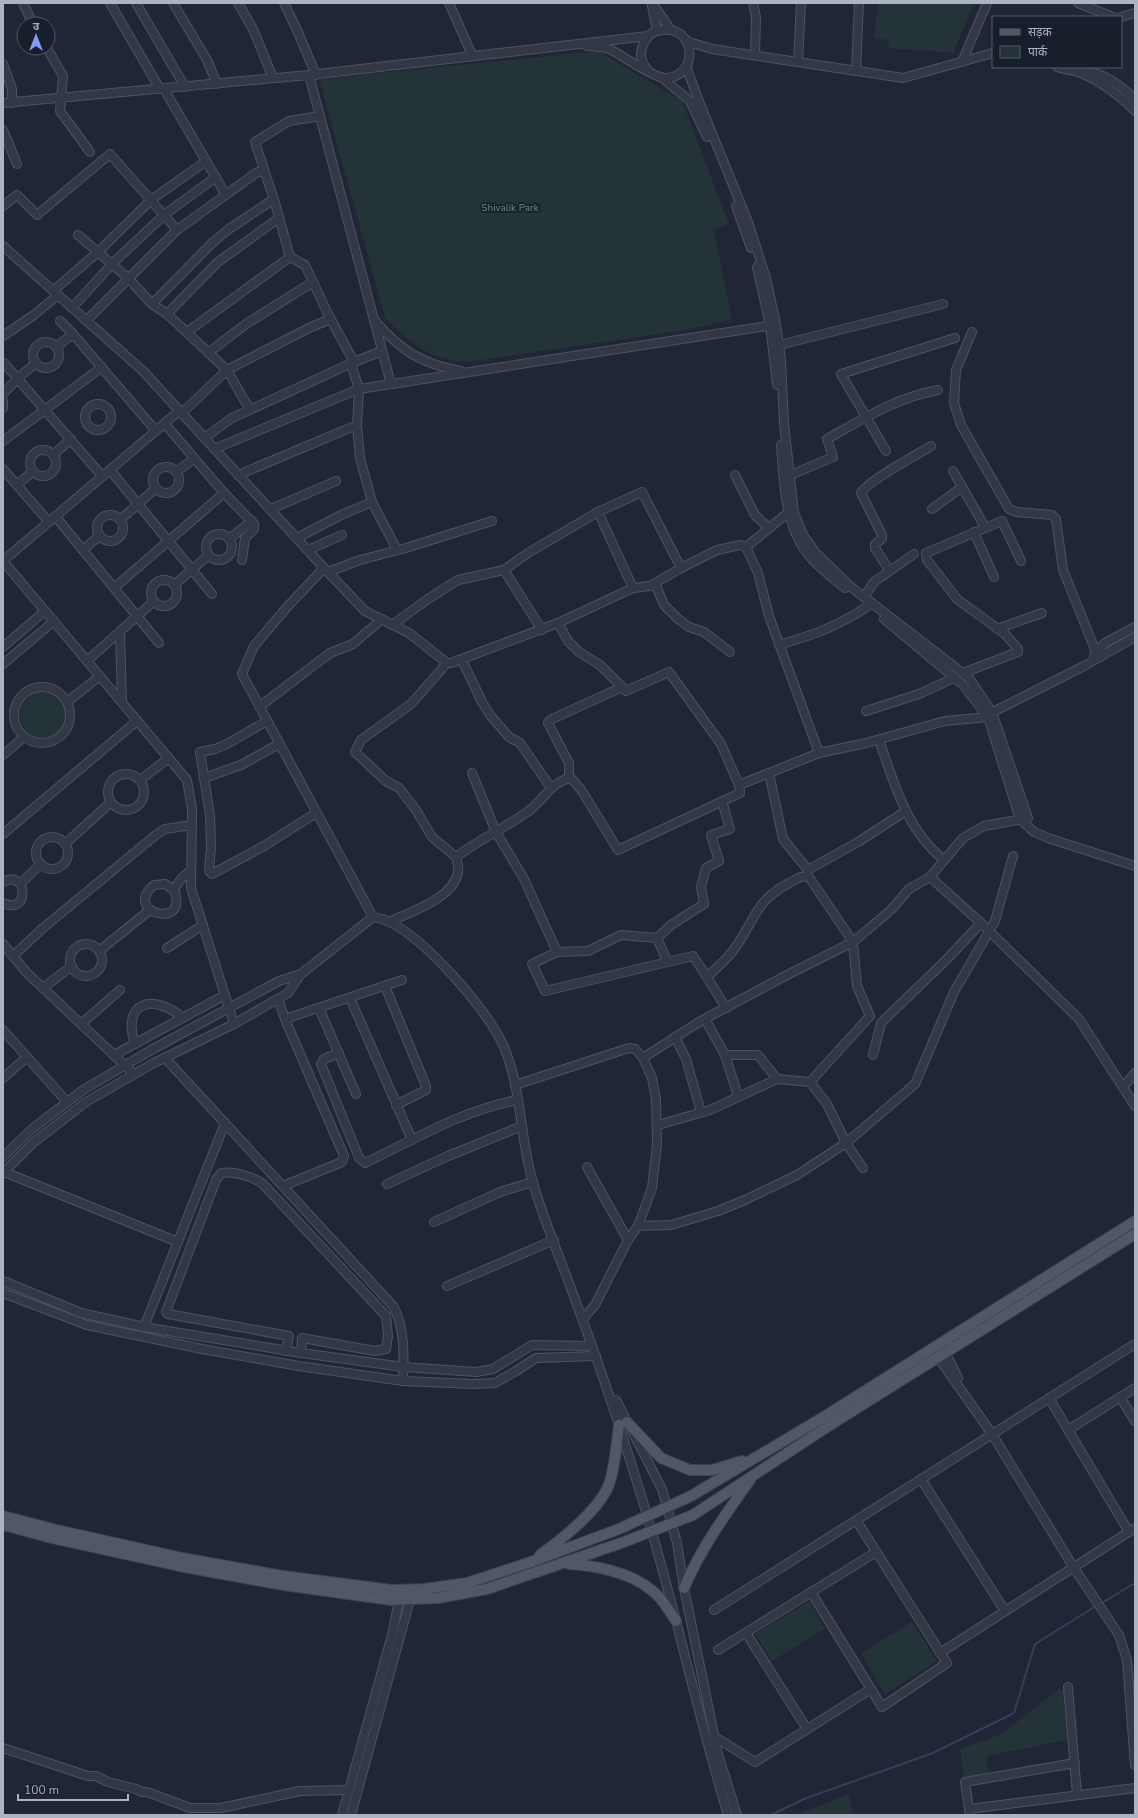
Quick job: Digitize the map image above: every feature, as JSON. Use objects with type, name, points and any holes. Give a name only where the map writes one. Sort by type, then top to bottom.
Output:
[{"type":"main road","points":[[3,1525],[52,1538],[184,1567],[283,1585],[399,1600],[438,1598],[487,1589],[564,1563],[693,1515],[1135,1222]]},
{"type":"main road","points":[[3,1516],[57,1530],[182,1558],[283,1576],[392,1590],[424,1589],[467,1582],[528,1563],[619,1529],[691,1496],[1135,1234]]},
{"type":"main road","points":[[528,1563],[568,1535],[607,1491],[623,1423],[661,1458],[690,1470],[712,1470],[756,1457]]},
{"type":"main road","points":[[684,1588],[695,1563],[716,1528],[753,1475]]},
{"type":"main road","points":[[564,1563],[595,1566],[638,1581],[660,1598],[676,1621]]},
{"type":"street","points":[[23,3],[29,16]]},
{"type":"street","points":[[110,3],[226,195]]},
{"type":"street","points":[[136,3],[185,87]]},
{"type":"street","points":[[173,3],[207,60],[217,84]]},
{"type":"street","points":[[238,3],[253,29],[273,78]]},
{"type":"street","points":[[284,3],[297,30],[312,75],[320,116],[391,384]]},
{"type":"street","points":[[449,3],[472,55]]},
{"type":"street","points":[[651,3],[671,30]]},
{"type":"street","points":[[651,3],[657,30]]},
{"type":"street","points":[[753,3],[756,17],[755,55]]},
{"type":"street","points":[[798,61],[801,3]]},
{"type":"street","points":[[856,71],[859,3]]},
{"type":"street","points":[[962,62],[987,3]]},
{"type":"street","points":[[1078,3],[1110,16]]},
{"type":"street","points":[[1122,17],[1135,13]]},
{"type":"street","points":[[648,70],[642,60],[641,54],[644,41],[648,36],[657,30],[671,30],[679,33],[686,41],[690,50],[689,60],[680,73],[674,76],[660,77]]},
{"type":"street","points":[[3,64],[12,89],[7,103],[312,75],[472,55],[648,36]]},
{"type":"street","points":[[686,41],[712,49],[903,78],[992,53]]},
{"type":"street","points":[[574,44],[609,49],[660,77],[690,101],[704,130],[737,208],[756,264],[779,345],[789,512],[798,539],[811,558],[963,685],[989,715]]},
{"type":"street","points":[[52,56],[63,76],[60,111],[90,152]]},
{"type":"street","points":[[686,66],[748,222],[766,278],[773,325],[787,475],[794,513],[803,535],[815,552],[851,586],[969,678],[989,715],[1024,819],[1034,832],[1048,838],[1135,866]]},
{"type":"street","points":[[1062,68],[1075,71],[1093,79],[1117,94],[1135,112]]},
{"type":"street","points":[[1075,71],[1089,71],[1115,82],[1135,100]]},
{"type":"street","points":[[320,116],[289,121],[255,142],[274,199],[290,257],[305,265],[352,363],[359,389],[357,425],[360,458],[372,502],[397,550]]},
{"type":"street","points":[[3,130],[17,164]]},
{"type":"street","points":[[3,206],[17,195],[37,215],[110,154],[177,230]]},
{"type":"street","points":[[3,336],[34,315],[152,200],[206,161]]},
{"type":"street","points":[[86,321],[177,230],[256,173],[264,170]]},
{"type":"street","points":[[72,308],[112,264],[164,215],[216,177]]},
{"type":"street","points":[[152,304],[212,243],[229,229],[274,199]]},
{"type":"street","points":[[167,314],[218,262],[279,218]]},
{"type":"street","points":[[78,234],[128,278],[152,304],[167,314],[227,370],[250,410]]},
{"type":"street","points":[[3,246],[142,371],[365,611],[409,633],[447,663]]},
{"type":"street","points":[[187,332],[290,257]]},
{"type":"street","points":[[208,353],[246,324],[313,282]]},
{"type":"street","points":[[779,345],[943,304]]},
{"type":"street","points":[[374,318],[389,337],[415,358],[449,369],[469,372]]},
{"type":"street","points":[[234,1024],[224,996],[192,888],[192,809],[187,780],[54,621],[4,564],[52,519],[180,412],[227,370],[311,327],[331,319]]},
{"type":"street","points":[[60,321],[74,334],[102,366],[156,431]]},
{"type":"street","points":[[214,449],[359,389],[773,325]]},
{"type":"street","points":[[972,332],[956,370],[954,403],[961,425],[1009,509],[1017,512],[1052,515],[1056,519],[1063,570],[1096,652]]},
{"type":"street","points":[[56,347],[74,334]]},
{"type":"street","points":[[886,451],[867,417],[841,376],[842,373],[955,338]]},
{"type":"street","points":[[44,343],[52,344],[56,347],[58,359],[54,365],[42,368],[36,363],[33,355],[36,347],[44,343]]},
{"type":"street","points":[[204,438],[232,418],[352,363],[382,351]]},
{"type":"street","points":[[4,363],[102,476]]},
{"type":"street","points":[[3,394],[18,378],[36,363]]},
{"type":"street","points":[[3,441],[102,366]]},
{"type":"street","points":[[787,475],[833,457],[827,439],[867,417],[874,411],[918,394],[938,390]]},
{"type":"street","points":[[3,401],[3,408]]},
{"type":"street","points":[[165,424],[224,493],[254,524],[254,528],[245,538],[242,560]]},
{"type":"street","points":[[238,474],[357,425]]},
{"type":"street","points":[[53,455],[70,439]]},
{"type":"street","points":[[889,570],[875,548],[875,544],[882,539],[882,535],[861,493],[863,489],[873,482],[931,446]]},
{"type":"street","points":[[46,451],[53,455],[55,466],[51,473],[44,476],[33,471],[31,467],[31,458],[37,452],[46,451]]},
{"type":"street","points":[[176,472],[194,459]]},
{"type":"street","points":[[169,468],[176,472],[179,480],[176,488],[172,491],[163,492],[156,488],[154,484],[154,476],[158,470],[169,468]]},
{"type":"street","points":[[3,469],[83,550],[159,643]]},
{"type":"street","points":[[110,470],[212,594]]},
{"type":"street","points":[[17,484],[33,471]]},
{"type":"street","points":[[953,471],[985,527]]},
{"type":"street","points":[[735,475],[755,515],[769,528]]},
{"type":"street","points":[[271,509],[336,481]]},
{"type":"street","points":[[932,509],[962,487]]},
{"type":"street","points":[[120,520],[156,488]]},
{"type":"street","points":[[392,624],[428,598],[458,580],[504,570],[528,553],[598,512],[642,492],[681,568]]},
{"type":"street","points":[[114,588],[224,493]]},
{"type":"street","points":[[297,538],[341,515],[372,502]]},
{"type":"street","points":[[598,512],[633,588]]},
{"type":"street","points":[[746,547],[753,543],[789,512]]},
{"type":"street","points":[[108,515],[117,517],[120,520],[123,527],[121,534],[118,537],[111,540],[100,536],[97,527],[100,519],[108,515]]},
{"type":"street","points":[[229,539],[252,521]]},
{"type":"street","points":[[492,521],[326,570],[288,606],[254,646],[242,674],[373,917],[389,922],[411,937],[441,962],[483,1012],[503,1046],[515,1085],[533,1182],[592,1346],[623,1423],[662,1489],[677,1543],[684,1588],[715,1737],[737,1815]]},
{"type":"street","points":[[963,673],[1018,652],[1018,649],[997,629],[957,599],[925,556],[926,553],[1000,521],[1004,522],[1021,561]]},
{"type":"street","points":[[974,532],[994,577]]},
{"type":"street","points":[[221,535],[229,539],[231,551],[227,557],[215,560],[209,555],[207,552],[207,543],[213,536],[221,535]]},
{"type":"street","points":[[83,550],[100,536]]},
{"type":"street","points":[[308,550],[342,536]]},
{"type":"street","points":[[389,922],[437,900],[454,884],[459,871],[456,857],[432,837],[416,810],[399,788],[386,781],[355,752],[361,740],[411,704],[447,663],[462,660],[542,630],[633,588],[650,586],[717,550],[740,545],[746,547],[758,573],[769,616],[819,753]]},
{"type":"street","points":[[864,597],[874,582],[889,570],[914,554]]},
{"type":"street","points":[[174,585],[209,555]]},
{"type":"street","points":[[504,570],[542,630]]},
{"type":"street","points":[[166,581],[174,585],[176,597],[172,603],[160,606],[154,601],[151,593],[157,582],[166,581]]},
{"type":"street","points":[[655,583],[664,604],[678,619],[689,627],[704,632],[730,652]]},
{"type":"street","points":[[87,661],[154,601]]},
{"type":"street","points":[[779,645],[810,636],[848,620],[868,606]]},
{"type":"street","points":[[3,647],[45,611]]},
{"type":"street","points":[[997,629],[1042,613]]},
{"type":"street","points":[[259,707],[330,653],[353,644],[382,619]]},
{"type":"street","points":[[3,664],[54,621]]},
{"type":"street","points":[[456,857],[474,844],[496,832],[531,809],[551,788],[562,780],[569,778],[571,778],[582,791],[618,850],[740,793],[739,785],[721,744],[670,672],[626,691],[600,665],[579,652],[572,645],[558,623]]},
{"type":"street","points":[[120,631],[122,702]]},
{"type":"street","points":[[1084,666],[1105,643],[1133,632]]},
{"type":"street","points":[[739,785],[819,753],[879,740],[945,721],[989,715],[1084,666],[1133,632]]},
{"type":"street","points":[[462,660],[482,702],[490,715],[509,737],[520,743],[551,788]]},
{"type":"street","points":[[66,702],[100,676]]},
{"type":"street","points":[[866,711],[919,694],[954,678]]},
{"type":"street","points":[[569,778],[569,763],[548,723],[550,720],[622,687]]},
{"type":"street","points":[[42,688],[56,691],[66,702],[70,715],[69,722],[62,734],[51,742],[44,743],[24,737],[16,724],[15,710],[17,703],[27,692],[42,688]]},
{"type":"street","points":[[3,834],[137,721]]},
{"type":"street","points":[[267,721],[227,744],[215,749],[201,751],[200,755],[210,816],[211,847],[209,872],[212,874],[264,846],[316,813]]},
{"type":"street","points":[[3,755],[24,737]]},
{"type":"street","points":[[879,740],[892,779],[906,811],[919,834],[933,851],[944,860]]},
{"type":"street","points":[[204,778],[241,765],[279,744]]},
{"type":"street","points":[[140,780],[169,758]]},
{"type":"street","points":[[472,773],[496,832],[524,879],[557,952]]},
{"type":"street","points":[[769,773],[783,839],[808,870],[858,842],[906,811]]},
{"type":"street","points":[[128,774],[140,780],[144,791],[144,797],[137,807],[126,811],[114,807],[110,803],[107,790],[114,778],[128,774]]},
{"type":"street","points":[[722,801],[730,829],[711,835],[719,861],[706,868],[702,888],[704,904],[671,925],[657,938],[621,935],[588,952],[557,952],[532,964],[545,991],[693,956],[726,1008]]},
{"type":"street","points":[[65,844],[110,803]]},
{"type":"street","points":[[643,1058],[705,1019],[854,942],[891,910],[909,889],[930,877],[963,838],[984,826],[1024,819]]},
{"type":"street","points":[[13,956],[42,928],[157,834],[165,829],[192,825]]},
{"type":"street","points":[[50,837],[61,840],[65,844],[68,850],[68,856],[65,862],[53,868],[41,864],[37,853],[40,842],[50,837]]},
{"type":"street","points":[[638,1226],[671,1225],[705,1215],[745,1200],[797,1175],[846,1143],[915,1084],[954,992],[994,921],[1013,856]]},
{"type":"street","points":[[20,884],[41,864]]},
{"type":"street","points":[[174,890],[183,876],[192,870]]},
{"type":"street","points":[[707,977],[735,949],[757,908],[775,890],[795,878],[803,876],[809,877],[854,942],[858,986],[870,1016],[810,1082]]},
{"type":"street","points":[[930,877],[981,923],[1079,1019],[1135,1106]]},
{"type":"street","points":[[3,882],[10,879],[20,884],[23,892],[20,901],[12,905],[3,903]]},
{"type":"street","points":[[165,884],[174,890],[177,896],[177,903],[174,909],[169,913],[162,915],[156,914],[150,910],[146,900],[146,894],[154,885],[165,884]]},
{"type":"street","points":[[99,951],[150,910]]},
{"type":"street","points":[[178,1242],[3,1172],[34,1142],[86,1102],[134,1074],[234,1024],[288,993],[301,974],[373,917]]},
{"type":"street","points":[[873,1056],[881,1023],[947,959],[981,923]]},
{"type":"street","points":[[167,948],[203,925]]},
{"type":"street","points":[[657,938],[666,962]]},
{"type":"street","points":[[3,944],[26,972],[134,1074]]},
{"type":"street","points":[[81,945],[91,945],[99,951],[102,961],[98,970],[94,974],[79,974],[72,966],[71,956],[76,947],[81,945]]},
{"type":"street","points":[[43,988],[72,966]]},
{"type":"street","points":[[3,1157],[32,1129],[83,1090],[228,1008],[279,981],[301,974]]},
{"type":"street","points":[[285,1019],[402,980]]},
{"type":"street","points":[[385,986],[426,1086],[426,1090],[396,1105]]},
{"type":"street","points":[[81,1024],[120,990]]},
{"type":"street","points":[[114,1055],[224,996]]},
{"type":"street","points":[[350,998],[412,1140]]},
{"type":"street","points":[[278,999],[285,1019],[344,1156],[342,1162],[283,1186]]},
{"type":"street","points":[[135,1044],[131,1028],[132,1019],[134,1011],[140,1006],[158,1004],[183,1018]]},
{"type":"street","points":[[319,1008],[356,1094]]},
{"type":"street","points":[[705,1019],[725,1056],[738,1096]]},
{"type":"street","points":[[3,1030],[66,1102]]},
{"type":"street","points":[[675,1037],[686,1059],[701,1112]]},
{"type":"street","points":[[515,1085],[629,1048],[635,1049],[643,1058],[652,1078],[655,1092],[658,1125],[652,1188],[638,1226],[628,1240],[595,1305],[583,1319]]},
{"type":"street","points":[[339,1053],[324,1060],[321,1064],[362,1162],[365,1163],[464,1115],[493,1104],[518,1100]]},
{"type":"street","points":[[725,1056],[758,1055],[776,1079]]},
{"type":"street","points":[[3,1078],[27,1057]]},
{"type":"street","points":[[165,1058],[393,1306],[397,1313],[400,1326],[404,1367],[403,1381]]},
{"type":"street","points":[[1123,1087],[1135,1073]]},
{"type":"street","points":[[658,1125],[701,1112],[776,1079],[810,1082],[827,1104],[846,1143],[863,1168]]},
{"type":"street","points":[[144,1327],[225,1123]]},
{"type":"street","points":[[387,1184],[448,1156],[522,1126]]},
{"type":"street","points":[[587,1167],[628,1240]]},
{"type":"street","points":[[227,1172],[250,1177],[263,1184],[385,1313],[387,1318],[387,1346],[381,1351],[289,1336],[168,1314],[166,1312],[216,1180],[221,1173],[227,1172]]},
{"type":"street","points":[[434,1222],[500,1192],[533,1182]]},
{"type":"street","points":[[447,1286],[554,1240]]},
{"type":"street","points":[[3,1281],[80,1313],[144,1327],[286,1351],[404,1367],[476,1372],[493,1369],[532,1345],[592,1346]]},
{"type":"street","points":[[3,1293],[77,1321],[202,1349],[299,1366],[403,1381],[474,1384],[495,1383],[536,1358],[596,1356]]},
{"type":"street","points":[[77,1321],[80,1313]]},
{"type":"street","points":[[286,1351],[289,1336]]},
{"type":"street","points":[[301,1353],[302,1338]]},
{"type":"street","points":[[714,1610],[1135,1344]]},
{"type":"street","points":[[939,1351],[1074,1568],[1119,1635],[1127,1660],[1135,1765]]},
{"type":"street","points":[[1068,1430],[1135,1388]]},
{"type":"street","points":[[1120,1397],[1135,1421]]},
{"type":"street","points":[[940,1653],[1132,1530],[1049,1398]]},
{"type":"street","points":[[623,1423],[711,1757],[728,1815]]},
{"type":"street","points":[[921,1479],[1005,1612]]},
{"type":"street","points":[[811,1592],[882,1706],[947,1663],[856,1520]]},
{"type":"street","points":[[718,1650],[876,1552]]},
{"type":"street","points":[[342,1815],[393,1631],[399,1600]]},
{"type":"street","points":[[351,1815],[410,1600]]},
{"type":"street","points":[[746,1633],[807,1729]]},
{"type":"street","points":[[1068,1687],[1077,1795]]},
{"type":"street","points":[[715,1737],[755,1762],[871,1689]]},
{"type":"street","points":[[3,1748],[88,1776],[96,1776],[108,1782],[142,1792],[147,1792],[190,1808],[221,1808],[300,1791],[349,1790]]},
{"type":"street","points":[[1074,1764],[964,1782],[970,1812],[1077,1795],[1135,1788]]},
{"type":"green space","points":[[878,3],[974,3],[953,53],[889,48],[888,40],[874,38]]},
{"type":"green space","name":"Shivalik Park","points":[[598,51],[682,101],[729,224],[714,229],[732,320],[680,331],[466,362],[453,361],[431,354],[403,335],[385,318],[319,79]]},
{"type":"green space","points":[[39,692],[47,692],[56,696],[62,702],[66,715],[62,728],[56,734],[47,738],[39,738],[30,734],[24,728],[20,719],[20,711],[24,702],[30,696]]},
{"type":"green space","points":[[809,1601],[825,1629],[772,1661],[755,1634]]},
{"type":"green space","points":[[912,1622],[937,1661],[885,1694],[861,1653]]},
{"type":"green space","points":[[1060,1688],[1063,1692],[1067,1740],[987,1756],[988,1776],[964,1780],[960,1749],[1000,1735]]},
{"type":"green space","points":[[849,1794],[853,1815],[797,1815]]},
{"type":"waterway","points":[[1100,1604],[1135,1583]]},
{"type":"waterway","points":[[771,1815],[804,1799],[933,1753],[1014,1713],[1035,1644],[1096,1606]]}]
